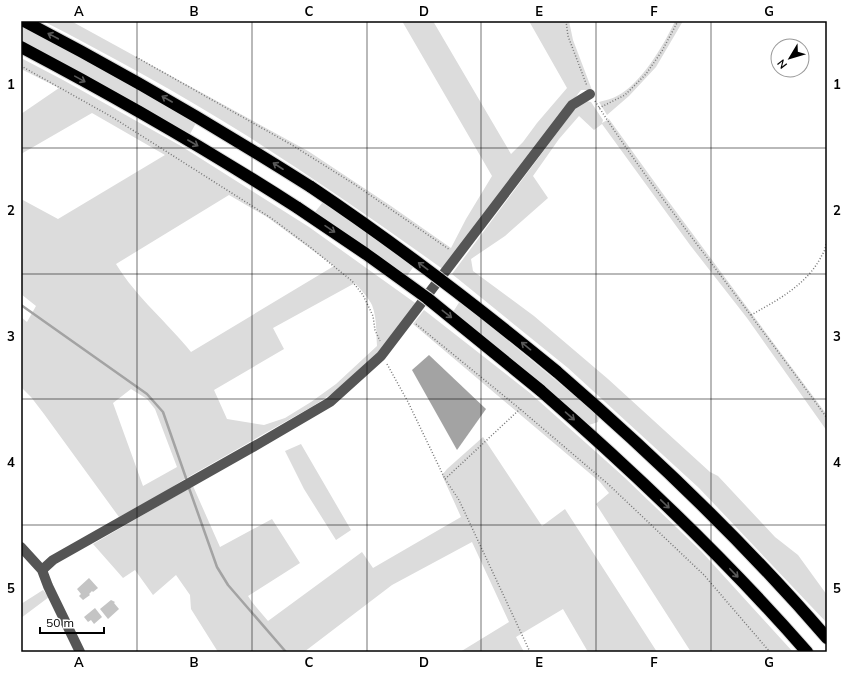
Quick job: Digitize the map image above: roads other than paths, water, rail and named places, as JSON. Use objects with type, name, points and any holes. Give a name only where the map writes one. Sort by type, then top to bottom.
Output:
[{"type":"highway","points":[[24,21],[185,109],[311,187],[408,255],[500,325],[556,371],[648,454],[708,511],[765,569],[827,638]]},
{"type":"highway","points":[[21,47],[176,132],[298,208],[427,298],[540,390],[641,480],[746,585],[807,652]]},
{"type":"street","points":[[42,570],[53,560],[330,402],[384,352],[572,104],[590,94]]},
{"type":"street","points":[[21,546],[42,570],[48,586],[80,652]]},
{"type":"waterway","points":[[21,305],[147,394],[163,412],[186,478]]},
{"type":"waterway","points":[[189,488],[217,567],[228,585],[286,652]]}]
